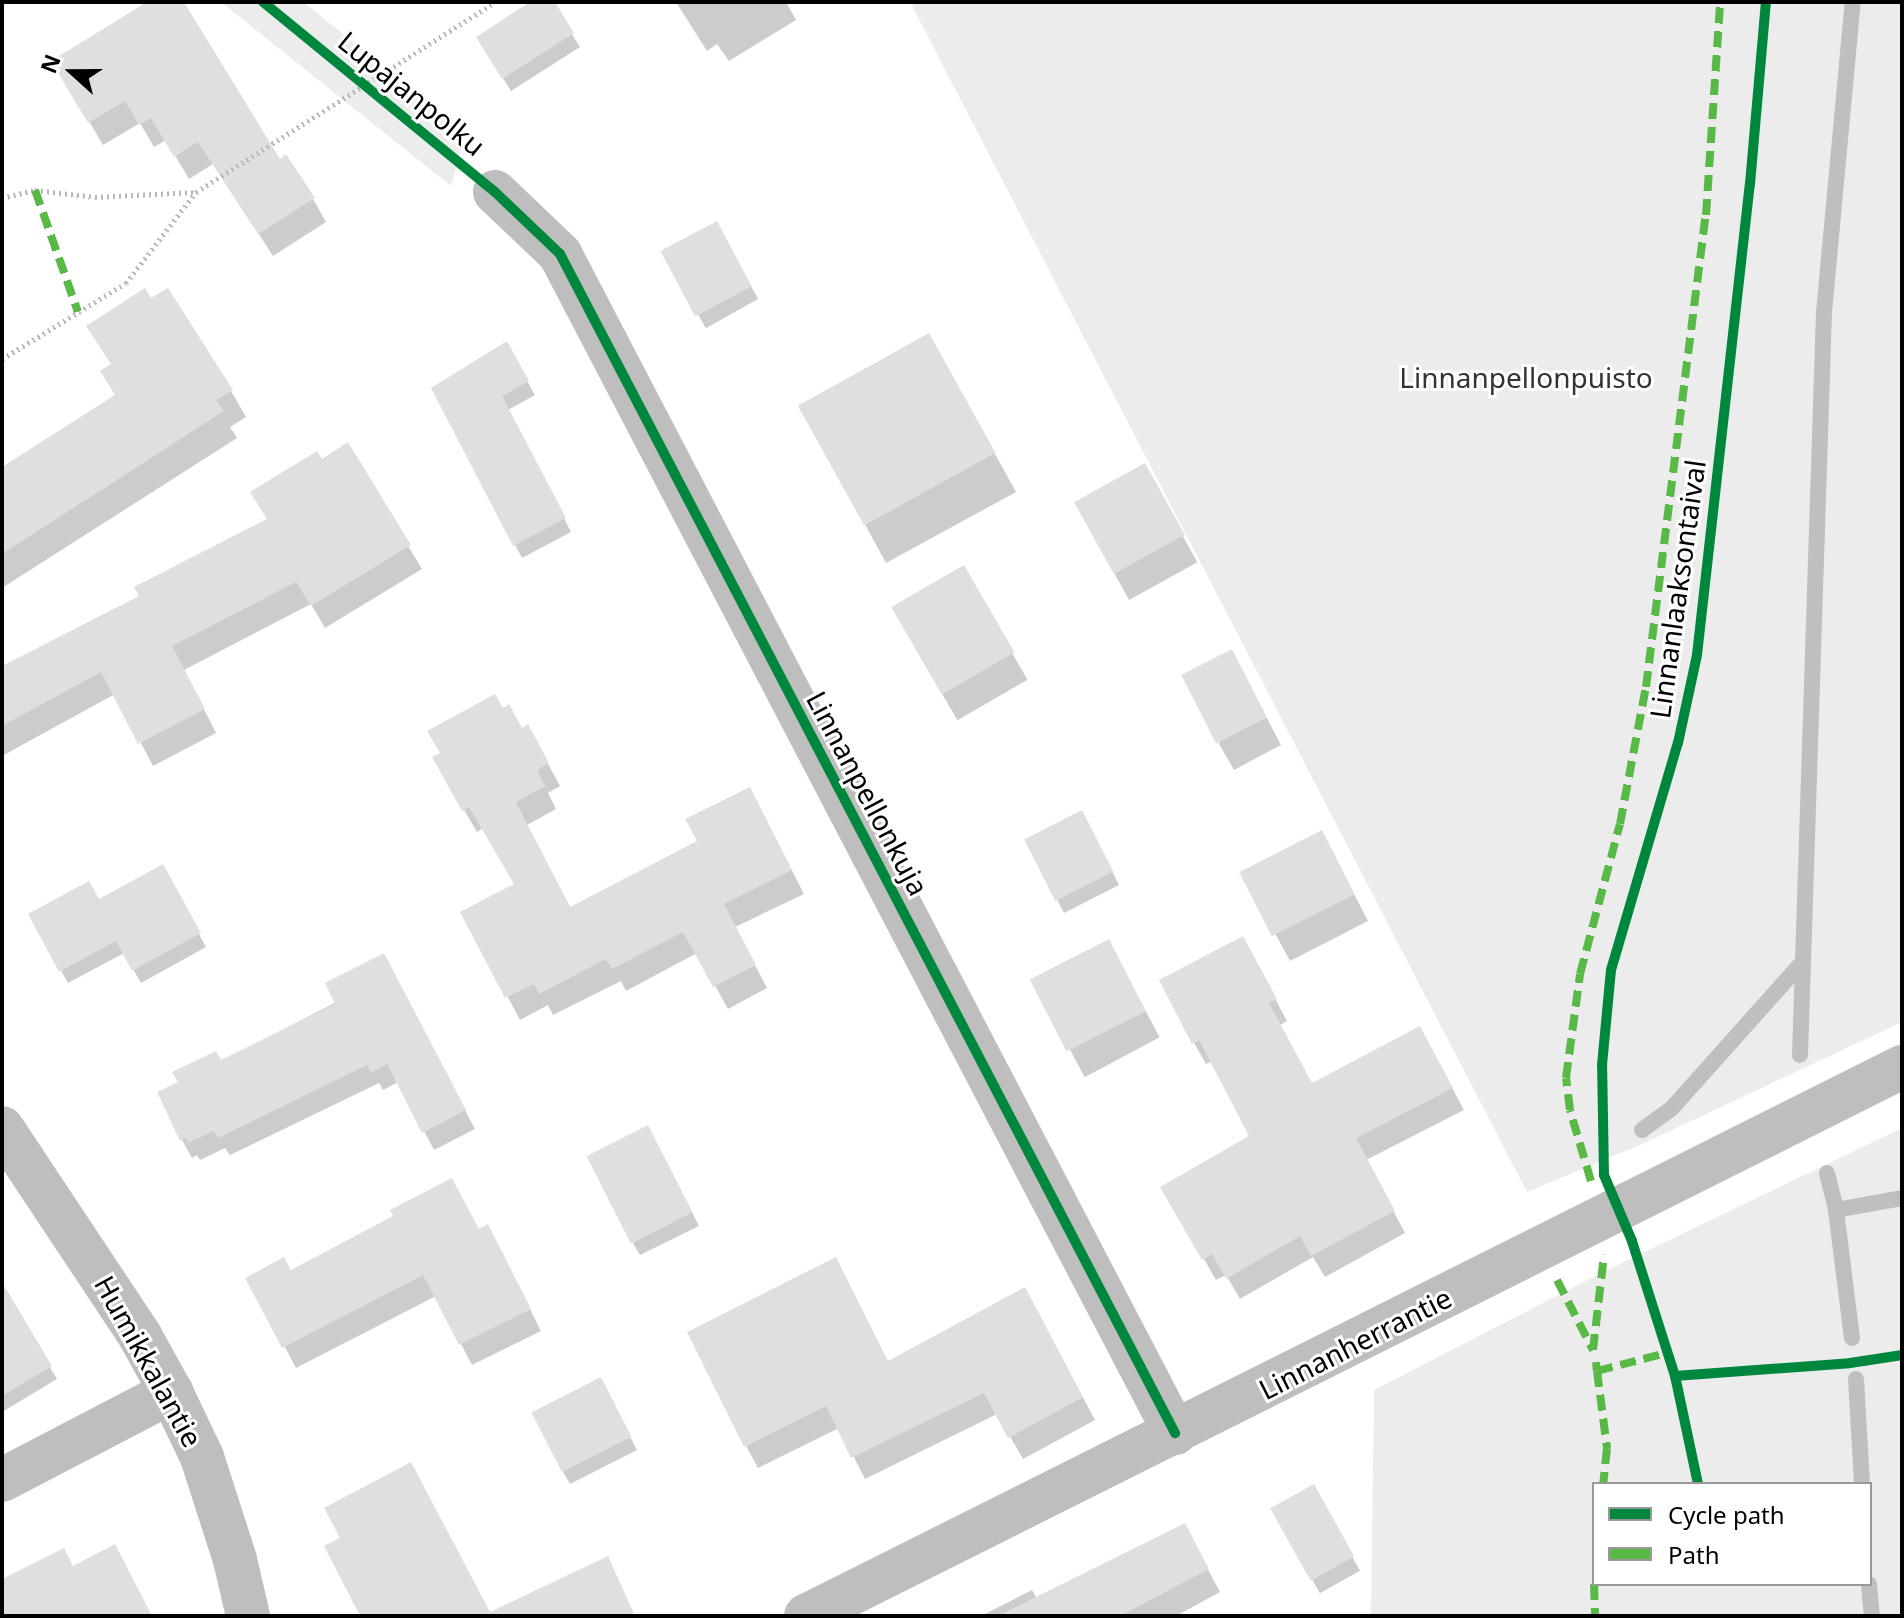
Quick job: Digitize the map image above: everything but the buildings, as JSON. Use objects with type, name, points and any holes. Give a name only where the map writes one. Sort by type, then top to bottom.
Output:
[{"type":"street","name":"Linnanpellonkuja","points":[[495,192],[560,254],[1175,1433]]},
{"type":"street","name":"Linnanherrantie","points":[[806,1616],[1902,1067]]},
{"type":"street","name":"Humikkalantie","points":[[2,1128],[140,1336],[171,1392],[202,1457],[235,1560],[248,1616]]},
{"type":"street","points":[[2,1480],[171,1392]]},
{"type":"path","points":[[2,359],[126,283],[196,192],[495,2]]},
{"type":"path","points":[[2,198],[35,190],[95,197],[196,192]]},
{"type":"green space","points":[[221,2],[303,2],[466,132],[451,186]]},
{"type":"green space","name":"Linnanpellonpuisto","points":[[910,2],[1902,2],[1902,1022],[1640,1145],[1527,1192]]},
{"type":"green space","points":[[1902,1128],[1902,1616],[1371,1616],[1374,1390],[1601,1273]]},
{"type":"waterway","points":[[1800,1055],[1824,312],[1853,2]]},
{"type":"waterway","points":[[1642,1130],[1672,1108],[1800,965]]},
{"type":"waterway","points":[[1827,1173],[1836,1210],[1852,1338]]},
{"type":"waterway","points":[[1836,1210],[1902,1198]]},
{"type":"waterway","points":[[1856,1379],[1862,1482]]},
{"type":"waterway","points":[[1869,1586],[1872,1616]]},
{"type":"marked path","points":[[1591,1181],[1570,1110],[1566,1078],[1580,974],[1620,824],[1646,687],[1706,215],[1720,2]]},
{"type":"marked path","points":[[35,190],[78,312]]},
{"type":"marked path","points":[[1557,1280],[1593,1350],[1604,1255]]},
{"type":"marked path","points":[[1596,1362],[1597,1371],[1666,1353]]},
{"type":"marked path","points":[[1597,1371],[1607,1448],[1603,1482]]},
{"type":"marked path","points":[[1594,1586],[1595,1616]]},
{"type":"cycle path","name":"Lupajanpolku","points":[[263,2],[495,192],[560,254],[1175,1433]]},
{"type":"cycle path","name":"Linnanlaaksontaival","points":[[1698,1482],[1675,1376],[1632,1241],[1604,1175],[1602,1065],[1611,970],[1678,743],[1697,655],[1750,184],[1766,2]]},
{"type":"cycle path","points":[[1675,1376],[1850,1363],[1902,1355]]}]
